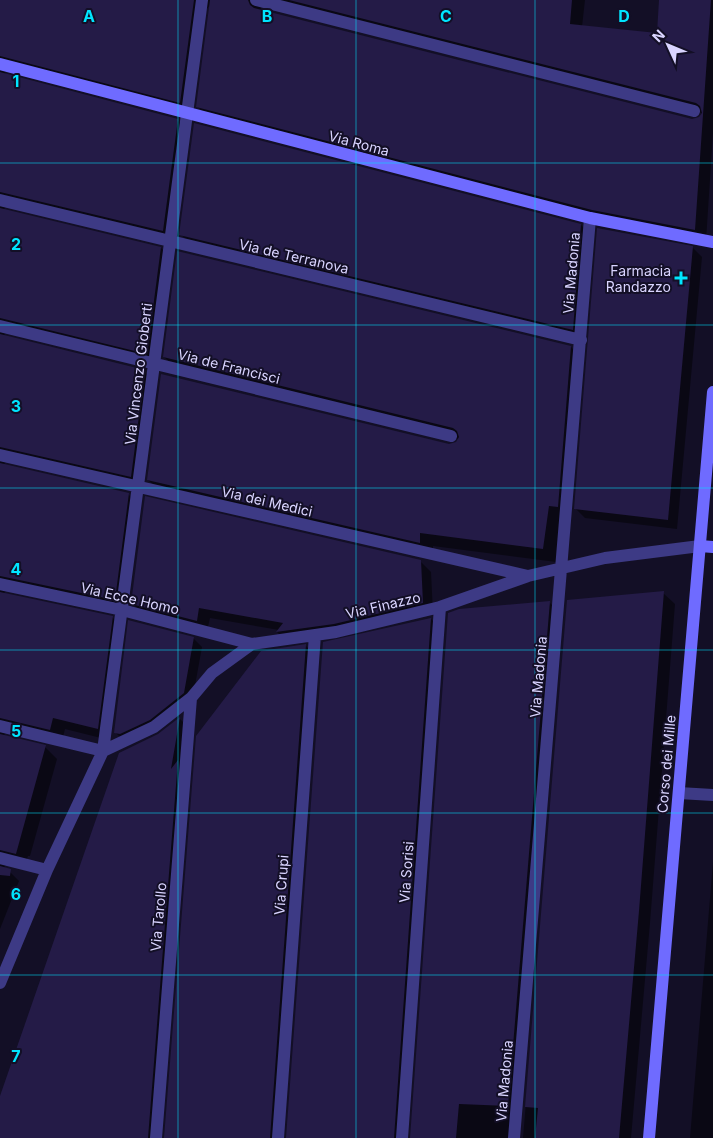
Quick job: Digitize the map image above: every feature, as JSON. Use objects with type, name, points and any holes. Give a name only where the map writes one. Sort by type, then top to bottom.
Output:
[{"type":"street","name":"Via Vincenzo Gioberti","points":[[0,983],[47,870],[104,751],[202,0]]},
{"type":"street","points":[[256,0],[694,111]]},
{"type":"street","name":"Via Roma","points":[[0,64],[590,218],[713,242]]},
{"type":"street","name":"Via de Terranova","points":[[0,200],[581,340]]},
{"type":"street","name":"Via Madonia","points":[[514,1138],[590,218]]},
{"type":"street","name":"Via de Francisci","points":[[0,326],[451,436]]},
{"type":"street","name":"Corso dei Mille","points":[[649,1138],[713,392]]},
{"type":"street","name":"Via dei Medici","points":[[0,455],[528,576]]},
{"type":"street","points":[[700,546],[713,547]]},
{"type":"street","name":"Via Finazzo","points":[[104,751],[154,728],[191,698],[212,673],[252,644],[336,632],[440,607],[528,576],[605,558],[700,546]]},
{"type":"street","name":"Via Ecce Homo","points":[[0,584],[122,610],[252,644]]},
{"type":"street","name":"Via Sorisi","points":[[402,1138],[440,607]]},
{"type":"street","name":"Via Crupi","points":[[278,1138],[315,635]]},
{"type":"street","name":"Via Tarollo","points":[[156,1138],[191,698]]},
{"type":"street","points":[[0,726],[104,751]]},
{"type":"street","points":[[679,793],[713,795]]},
{"type":"street","points":[[0,858],[47,870]]},
{"type":"building","points":[[0,0],[194,0],[180,103],[0,56]]},
{"type":"building","points":[[210,0],[248,0],[254,8],[692,119],[699,117],[702,113],[700,106],[696,103],[289,0],[572,0],[570,24],[657,33],[659,0],[711,0],[695,230],[592,210],[196,107]]},
{"type":"building","points":[[0,72],[178,119],[163,231],[0,192]]},
{"type":"building","points":[[194,123],[581,224],[573,330],[179,235]]},
{"type":"building","points":[[0,208],[161,247],[147,354],[0,318]]},
{"type":"building","points":[[597,228],[693,246],[668,520],[574,509]]},
{"type":"building","points":[[177,251],[571,346],[558,507],[549,506],[543,549],[420,533],[420,543],[147,480],[161,374],[449,444],[456,442],[459,437],[457,431],[453,428],[163,357]]},
{"type":"building","points":[[0,334],[145,370],[131,477],[0,447]]},
{"type":"building","points":[[0,463],[129,493],[115,600],[0,576]]},
{"type":"building","points":[[145,496],[421,560],[423,603],[334,624],[276,632],[283,623],[199,608],[197,621],[131,604]]},
{"type":"building","points":[[664,591],[619,1138],[535,1138],[538,1108],[525,1107],[567,600]]},
{"type":"building","points":[[0,592],[113,616],[98,729],[53,718],[50,730],[0,718]]},
{"type":"building","points":[[550,601],[508,1106],[459,1104],[456,1138],[410,1138],[448,613],[459,609]]},
{"type":"building","points":[[431,618],[394,1138],[286,1138],[323,642]]},
{"type":"building","points":[[128,620],[194,637],[184,693],[150,720],[120,734],[114,733]]},
{"type":"building","points":[[306,644],[270,1138],[164,1138],[196,736],[261,651]]},
{"type":"building","points":[[180,717],[171,769],[178,760],[148,1138],[0,1138],[0,1096],[119,753],[158,734]]},
{"type":"building","points":[[0,734],[46,745],[16,854],[0,850]]},
{"type":"building","points":[[0,866],[11,869],[10,876],[0,875]]},
{"type":"place","name":"Farmacia Randazzo","points":[[681,278]]}]
